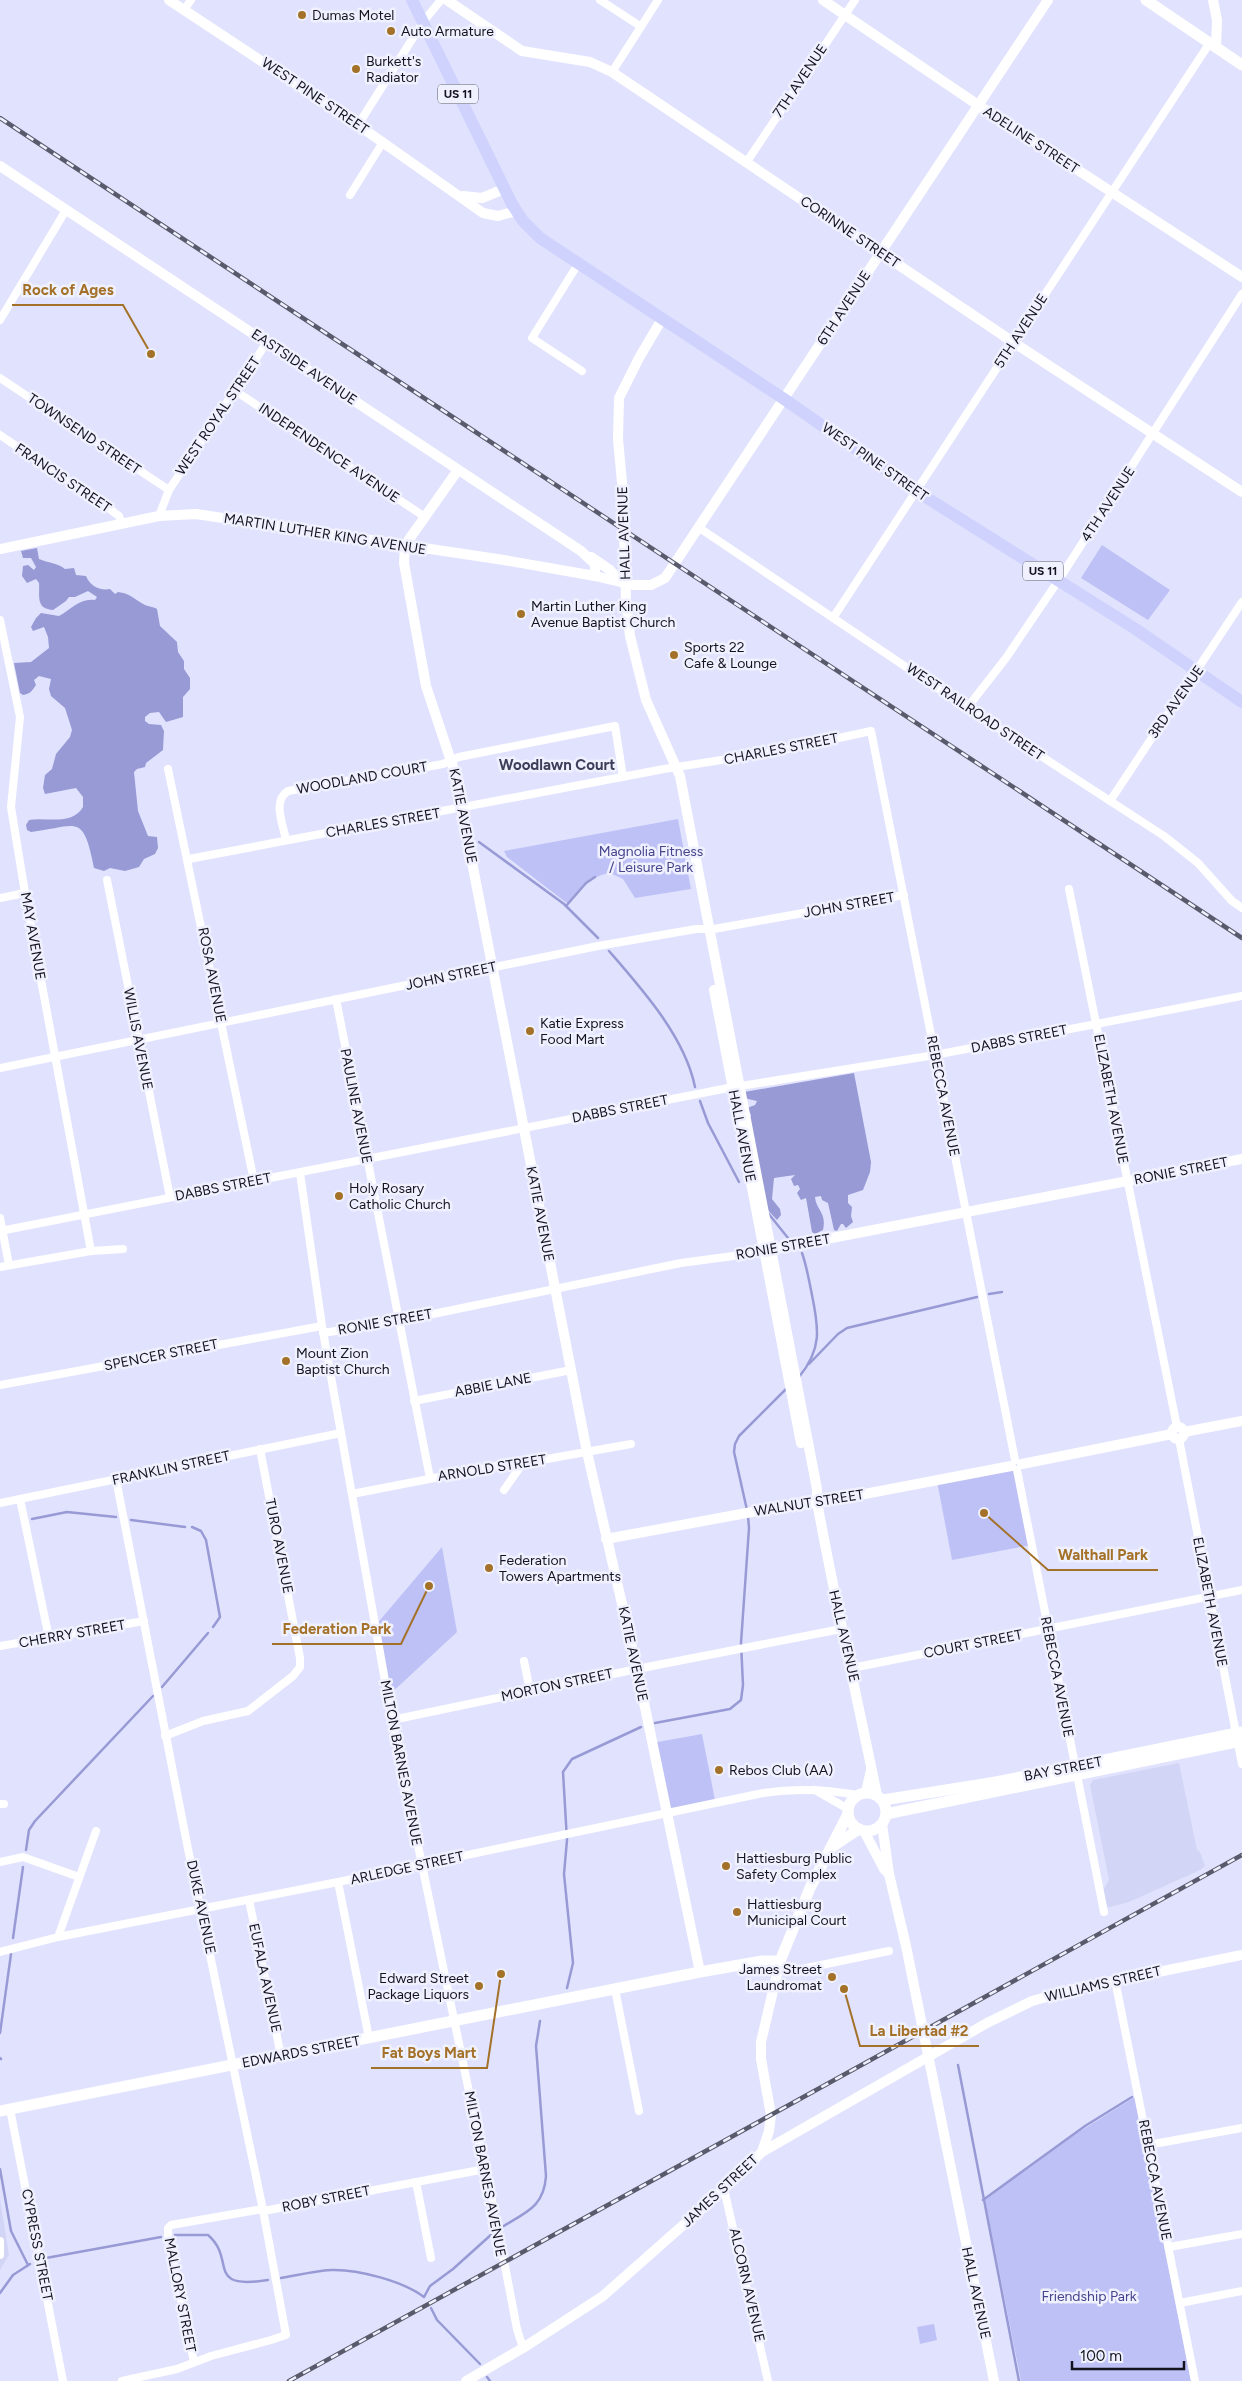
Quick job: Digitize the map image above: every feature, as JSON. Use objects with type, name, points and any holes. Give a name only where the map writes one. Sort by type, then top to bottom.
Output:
[{"type":"main road","name":"US 11","points":[[412,0],[504,189]]},
{"type":"main road","points":[[1146,0],[1242,65]]},
{"type":"main road","name":"WEST PINE STREET","points":[[504,189],[516,211],[534,233],[578,264],[784,399],[916,492],[1198,671],[1242,702]]},
{"type":"main road","name":"BAY STREET","points":[[884,1819],[1076,1771],[1239,1737]]},
{"type":"main road","name":"BAY STREET","points":[[880,1798],[952,1790],[1076,1771]]},
{"type":"main road","points":[[862,1794],[880,1798],[884,1819],[875,1830],[861,1830],[853,1824],[848,1812],[851,1802],[862,1794]]},
{"type":"main road","name":"JAMES STREET","points":[[778,1965],[804,1901],[848,1812]]},
{"type":"main road","name":"JAMES STREET","points":[[832,1847],[861,1830]]},
{"type":"main road","name":"EDWARDS STREET","points":[[5,2110],[762,1960],[778,1965]]},
{"type":"street","name":"WEST PINE STREET","points":[[169,0],[488,214],[498,216],[516,211]]},
{"type":"street","points":[[184,10],[191,0]]},
{"type":"street","points":[[358,125],[423,22],[441,0]]},
{"type":"street","name":"CORINNE STREET","points":[[447,0],[522,51],[590,62],[612,72],[1013,342],[1242,492]]},
{"type":"street","points":[[600,0],[640,26]]},
{"type":"street","points":[[612,72],[658,0]]},
{"type":"street","name":"ADELINE STREET","points":[[823,0],[978,105],[1242,277]]},
{"type":"street","name":"7TH AVENUE","points":[[746,163],[855,0]]},
{"type":"street","name":"6TH AVENUE","points":[[651,585],[665,578],[1048,0]]},
{"type":"street","points":[[1213,0],[1217,20],[1213,46]]},
{"type":"street","name":"5TH AVENUE","points":[[833,618],[1111,192],[1213,46]]},
{"type":"street","points":[[350,194],[383,142]]},
{"type":"street","name":"EASTSIDE AVENUE","points":[[0,166],[610,570],[621,582]]},
{"type":"street","points":[[460,195],[482,198],[504,189]]},
{"type":"street","points":[[0,320],[66,210]]},
{"type":"street","points":[[578,264],[532,338],[582,371]]},
{"type":"street","name":"4TH AVENUE","points":[[967,708],[992,677],[1058,581],[1242,294]]},
{"type":"street","name":"HALL AVENUE","points":[[662,319],[639,358],[619,398],[618,439],[623,493],[626,600],[630,636],[646,700],[676,768],[674,776],[706,929],[811,1490],[817,1502],[841,1629],[852,1668],[871,1770],[880,1798]]},
{"type":"street","name":"WEST ROYAL STREET","points":[[159,516],[169,490],[267,342]]},
{"type":"street","name":"TOWNSEND STREET","points":[[0,378],[169,490]]},
{"type":"street","name":"INDEPENDENCE AVENUE","points":[[234,390],[425,517]]},
{"type":"street","name":"FRANCIS STREET","points":[[0,435],[112,510],[119,516],[122,524]]},
{"type":"street","points":[[406,546],[458,470]]},
{"type":"street","name":"MARTIN LUTHER KING AVENUE","points":[[0,549],[159,516],[206,515],[595,576],[633,585],[651,585]]},
{"type":"street","name":"WEST RAILROAD STREET","points":[[698,527],[967,708],[1175,844],[1198,863],[1232,901],[1242,908]]},
{"type":"street","name":"KATIE AVENUE","points":[[406,546],[404,563],[426,686],[451,760],[462,808],[587,1452],[637,1669],[700,1972]]},
{"type":"street","points":[[590,557],[595,564],[595,576]]},
{"type":"street","name":"3RD AVENUE","points":[[1110,801],[1242,602]]},
{"type":"street","name":"MAY AVENUE","points":[[0,620],[20,718],[11,807],[91,1251]]},
{"type":"street","name":"WOODLAND COURT","points":[[286,840],[278,802],[281,795],[288,791],[443,764],[451,760],[615,726],[623,777]]},
{"type":"street","name":"CHARLES STREET","points":[[189,859],[623,777],[779,751],[872,732]]},
{"type":"street","name":"REBECCA AVENUE","points":[[872,732],[1104,1912]]},
{"type":"street","name":"ROSA AVENUE","points":[[168,769],[189,859],[254,1181]]},
{"type":"street","name":"WILLIS AVENUE","points":[[107,880],[170,1197]]},
{"type":"street","name":"ELIZABETH AVENUE","points":[[1069,889],[1209,1597],[1239,1737],[1242,1764]]},
{"type":"street","points":[[0,898],[25,893]]},
{"type":"street","name":"JOHN STREET","points":[[0,1068],[137,1038],[598,946],[904,894]]},
{"type":"street","name":"DABBS STREET","points":[[1,1231],[736,1087],[935,1055],[1242,996]]},
{"type":"street","name":"PAULINE AVENUE","points":[[336,999],[430,1478]]},
{"type":"street","name":"RONIE STREET","points":[[323,1329],[399,1321],[681,1264],[767,1251],[1242,1159]]},
{"type":"street","name":"MILTON BARNES AVENUE","points":[[300,1173],[323,1329],[392,1720],[485,2169],[492,2194],[492,2221],[500,2240],[515,2320],[523,2348]]},
{"type":"street","points":[[0,1218],[9,1265]]},
{"type":"street","points":[[0,1267],[91,1251],[124,1249]]},
{"type":"street","name":"SPENCER STREET","points":[[0,1385],[323,1329]]},
{"type":"street","name":"ABBIE LANE","points":[[414,1401],[571,1370]]},
{"type":"street","name":"WALNUT STREET","points":[[606,1539],[817,1502],[1242,1421]]},
{"type":"street","name":"FRANKLIN STREET","points":[[0,1503],[341,1432]]},
{"type":"street","name":"ARNOLD STREET","points":[[352,1494],[430,1478],[631,1444]]},
{"type":"street","name":"TURO AVENUE","points":[[165,1736],[203,1721],[248,1711],[293,1676],[300,1667],[300,1658],[260,1449]]},
{"type":"street","points":[[504,1490],[523,1463]]},
{"type":"street","name":"DUKE AVENUE","points":[[116,1479],[165,1736],[263,2210],[286,2335],[194,2362]]},
{"type":"street","points":[[20,1499],[49,1638]]},
{"type":"street","name":"COURT STREET","points":[[852,1668],[1242,1590]]},
{"type":"street","name":"CHERRY STREET","points":[[0,1646],[144,1621]]},
{"type":"street","name":"MORTON STREET","points":[[392,1720],[841,1629]]},
{"type":"street","points":[[524,1661],[530,1691]]},
{"type":"street","name":"HALL AVENUE","points":[[862,1794],[871,1770]]},
{"type":"street","name":"ARLEDGE STREET","points":[[0,1952],[58,1937],[338,1882],[786,1789],[821,1789],[862,1794]]},
{"type":"street","name":"ARLEDGE STREET","points":[[815,1790],[848,1812]]},
{"type":"street","points":[[884,1819],[889,1874]]},
{"type":"street","points":[[861,1830],[884,1869],[889,1874]]},
{"type":"street","points":[[58,1937],[96,1831]]},
{"type":"street","points":[[0,1862],[23,1857],[79,1877]]},
{"type":"street","name":"HALL AVENUE","points":[[889,1874],[906,1946],[994,2381]]},
{"type":"street","points":[[338,1882],[369,2038]]},
{"type":"street","name":"EUFALA AVENUE","points":[[249,1900],[281,2056]]},
{"type":"street","name":"EDWARDS STREET","points":[[778,1965],[797,1970],[889,1952]]},
{"type":"street","name":"WILLIAMS STREET","points":[[762,2152],[1006,2012],[1059,1993],[1242,1955]]},
{"type":"street","name":"JAMES STREET","points":[[466,2381],[523,2348],[603,2296],[724,2189],[762,2152],[770,2131],[771,2115],[761,2059],[761,2042],[778,1965]]},
{"type":"street","name":"REBECCA AVENUE","points":[[1115,1980],[1195,2381]]},
{"type":"street","points":[[615,1989],[639,2112]]},
{"type":"street","name":"CYPRESS STREET","points":[[5,2110],[64,2381]]},
{"type":"street","points":[[1148,2145],[1242,2128]]},
{"type":"street","name":"ROBY STREET","points":[[168,2228],[174,2224],[263,2210],[485,2169]]},
{"type":"street","points":[[416,2182],[431,2258]]},
{"type":"street","name":"ALCORN AVENUE","points":[[724,2189],[768,2381]]},
{"type":"street","name":"MALLORY STREET","points":[[168,2228],[168,2237],[194,2362]]},
{"type":"street","points":[[1169,2247],[1242,2234]]},
{"type":"street","points":[[0,2241],[0,2255]]},
{"type":"street","points":[[1180,2303],[1242,2292]]},
{"type":"street","points":[[122,2381],[177,2369],[194,2362]]},
{"type":"shaded area","points":[[37,548],[39,559],[59,565],[65,569],[74,568],[76,575],[86,576],[90,583],[96,587],[110,589],[115,594],[118,592],[126,594],[145,605],[157,609],[160,626],[177,642],[178,652],[184,661],[184,669],[190,678],[190,689],[183,697],[183,717],[166,722],[159,712],[150,713],[145,717],[145,721],[149,724],[161,725],[164,731],[163,750],[146,763],[145,767],[134,772],[138,811],[148,836],[157,837],[158,848],[155,854],[144,859],[139,867],[125,871],[110,868],[104,871],[94,868],[86,838],[82,830],[76,827],[69,826],[31,832],[27,830],[26,825],[29,820],[58,820],[72,817],[83,807],[83,797],[76,788],[45,794],[43,788],[45,775],[52,769],[56,754],[70,737],[72,730],[65,708],[51,696],[49,689],[51,679],[39,676],[34,680],[36,685],[32,691],[23,695],[20,693],[14,663],[31,662],[49,648],[48,637],[44,627],[33,631],[31,627],[41,613],[59,616],[80,602],[95,600],[97,597],[88,591],[75,597],[69,597],[53,610],[43,607],[40,601],[39,583],[36,579],[27,583],[22,576],[23,566],[28,565],[34,570],[36,567],[31,558],[23,558],[21,551]]},
{"type":"shaded area","points":[[854,1073],[871,1162],[870,1172],[863,1190],[848,1195],[848,1203],[852,1207],[851,1216],[853,1222],[846,1228],[841,1224],[837,1231],[834,1230],[828,1203],[822,1200],[821,1196],[815,1197],[824,1219],[824,1224],[823,1230],[815,1234],[812,1232],[806,1198],[801,1200],[797,1193],[800,1189],[798,1185],[794,1186],[791,1179],[795,1175],[774,1178],[772,1199],[780,1209],[781,1215],[777,1220],[764,1206],[749,1120],[751,1115],[747,1108],[755,1105],[757,1101],[743,1096],[744,1092]]},
{"type":"shaded area","points":[[1179,1763],[1197,1850],[1200,1852],[1205,1866],[1129,1902],[1106,1908],[1102,1892],[1109,1880],[1090,1785],[1093,1780]]},
{"type":"shaded area","points":[[0,2199],[9,2255],[0,2270]]},
{"type":"green space","points":[[1102,545],[1170,590],[1148,620],[1081,578]]},
{"type":"green space","name":"Magnolia Fitness / Leisure Park","points":[[678,819],[691,889],[635,898],[623,879],[610,873],[591,880],[581,888],[568,904],[507,857],[504,851]]},
{"type":"green space","points":[[1014,1470],[1031,1545],[952,1560],[937,1481]]},
{"type":"green space","points":[[442,1547],[457,1632],[388,1696],[375,1626]]},
{"type":"green space","points":[[702,1734],[716,1805],[666,1814],[652,1743]]},
{"type":"green space","name":"Friendship Park","points":[[1135,2097],[1191,2381],[1021,2381],[985,2200],[1074,2135]]},
{"type":"green space","points":[[934,2324],[937,2340],[920,2344],[917,2327]]},
{"type":"waterway","points":[[479,842],[564,904],[598,938]]},
{"type":"waterway","points":[[566,906],[586,883],[595,877]]},
{"type":"waterway","points":[[609,951],[635,981],[672,1032],[690,1068],[695,1087]]},
{"type":"waterway","points":[[700,1101],[708,1123],[739,1182]]},
{"type":"waterway","points":[[768,1213],[788,1238]]},
{"type":"waterway","points":[[799,1377],[812,1357],[817,1338],[812,1295],[802,1253]]},
{"type":"waterway","points":[[989,1294],[1002,1292]]},
{"type":"waterway","points":[[809,1364],[838,1334],[847,1328],[977,1297]]},
{"type":"waterway","points":[[747,1510],[734,1452],[735,1444],[739,1436],[786,1389]]},
{"type":"waterway","points":[[32,1519],[67,1512],[116,1517]]},
{"type":"waterway","points":[[655,1723],[730,1709],[741,1700],[743,1685],[741,1643],[749,1528],[748,1516]]},
{"type":"waterway","points":[[131,1520],[185,1527]]},
{"type":"waterway","points":[[192,1527],[201,1531],[206,1540],[220,1617],[213,1627]]},
{"type":"waterway","points":[[162,1687],[208,1633]]},
{"type":"waterway","points":[[26,1850],[29,1830],[35,1821],[153,1696]]},
{"type":"waterway","points":[[567,1988],[573,1963],[564,1874],[567,1840],[563,1772],[572,1759],[641,1727]]},
{"type":"waterway","points":[[13,1938],[23,1867]]},
{"type":"waterway","points":[[0,2033],[11,1954]]},
{"type":"waterway","points":[[502,2227],[538,2202],[545,2186],[546,2176],[536,2046],[540,2021]]},
{"type":"waterway","points":[[958,2065],[1019,2381]]},
{"type":"waterway","points":[[983,2200],[1085,2126],[1132,2097]]},
{"type":"waterway","points":[[0,2169],[11,2231],[28,2265]]},
{"type":"waterway","points":[[281,2278],[313,2272],[342,2270],[392,2281],[424,2297],[430,2286],[453,2269],[493,2233]]},
{"type":"waterway","points":[[175,2235],[208,2235],[221,2254],[225,2271],[229,2277],[236,2281],[268,2280]]},
{"type":"waterway","points":[[46,2258],[161,2237]]},
{"type":"waterway","points":[[0,2293],[13,2275],[30,2264]]},
{"type":"waterway","points":[[431,2308],[437,2320],[480,2364]]},
{"type":"waterway","points":[[487,2377],[490,2381]]},
{"type":"railway","points":[[0,118],[1242,938]]},
{"type":"railway","points":[[289,2381],[1242,1855]]},
{"type":"place","name":"Dumas Motel","points":[[302,15]]},
{"type":"place","name":"Auto Armature","points":[[391,31]]},
{"type":"place","name":"Burkett's Radiator","points":[[356,69]]},
{"type":"place","name":"Rock of Ages","points":[[151,354]]},
{"type":"place","name":"Martin Luther King Avenue Baptist Church","points":[[521,614]]},
{"type":"place","name":"Sports 22 Cafe & Lounge","points":[[674,655]]},
{"type":"place","name":"Katie Express Food Mart","points":[[530,1031]]},
{"type":"place","name":"Holy Rosary Catholic Church","points":[[339,1196]]},
{"type":"place","name":"Mount Zion Baptist Church","points":[[286,1361]]},
{"type":"place","name":"Walthall Park","points":[[984,1513]]},
{"type":"place","name":"Federation Towers Apartments","points":[[489,1568]]},
{"type":"place","name":"Federation Park","points":[[429,1586]]},
{"type":"place","name":"Rebos Club (AA)","points":[[719,1770]]},
{"type":"place","name":"Hattiesburg Public Safety Complex","points":[[726,1866]]},
{"type":"place","name":"Hattiesburg Municipal Court","points":[[737,1912]]},
{"type":"place","name":"Fat Boys Mart","points":[[501,1974]]},
{"type":"place","name":"James Street Laundromat","points":[[832,1977]]},
{"type":"place","name":"Edward Street Package Liquors","points":[[479,1986]]},
{"type":"place","name":"La Libertad #2","points":[[844,1989]]},
{"type":"district","name":"Woodlawn Court","points":[[557,765]]}]
